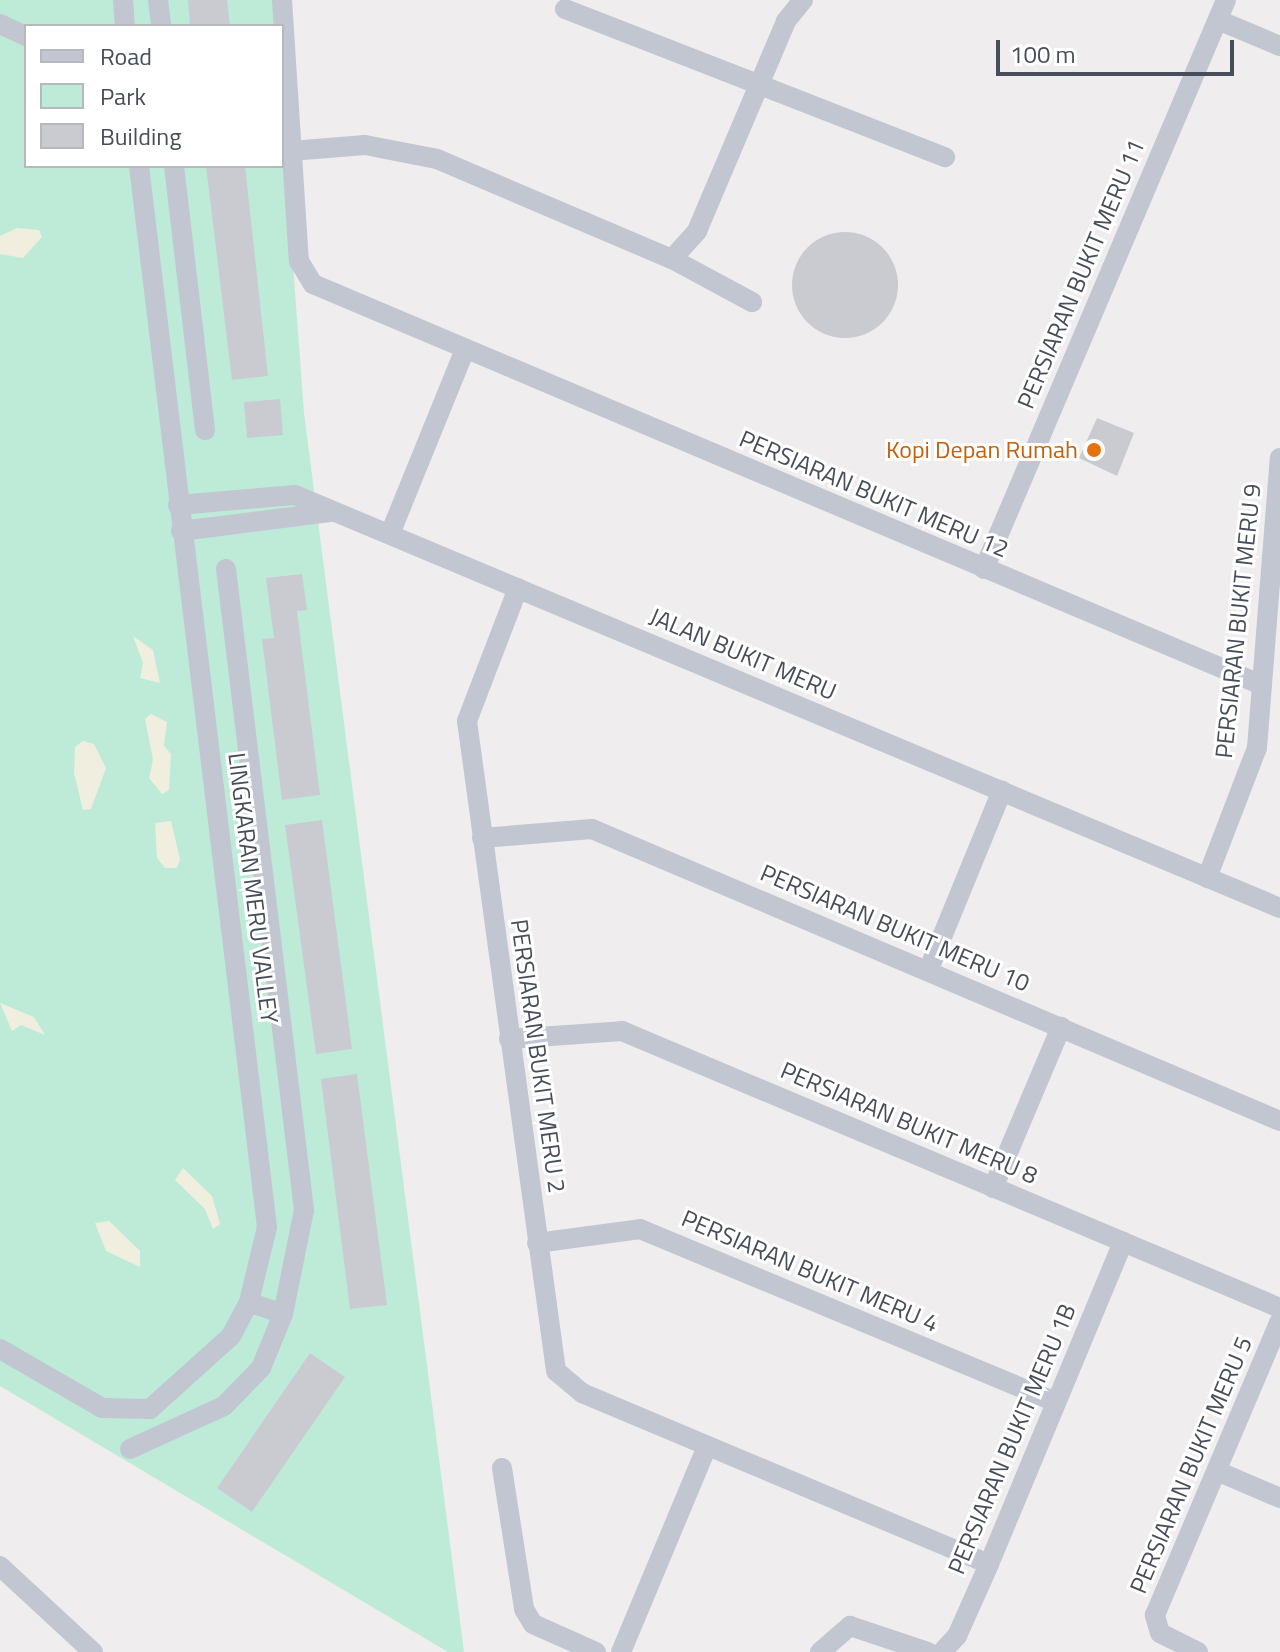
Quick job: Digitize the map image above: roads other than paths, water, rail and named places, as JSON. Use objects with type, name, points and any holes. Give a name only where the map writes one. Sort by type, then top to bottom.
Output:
[{"type":"street","points":[[123,0],[125,24]]},
{"type":"street","points":[[158,0],[161,24]]},
{"type":"street","name":"PERSIARAN BUKIT MERU 12","points":[[282,0],[283,24]]},
{"type":"street","points":[[672,259],[697,231],[758,84],[803,0]]},
{"type":"street","name":"PERSIARAN BUKIT MERU 11","points":[[984,569],[1226,0]]},
{"type":"street","points":[[565,9],[945,157]]},
{"type":"street","points":[[1218,20],[1280,46]]},
{"type":"street","points":[[0,24],[24,35]]},
{"type":"street","name":"PERSIARAN BUKIT MERU 12","points":[[284,34],[291,151],[305,278],[465,349],[1262,685]]},
{"type":"street","points":[[291,151],[365,145],[437,159],[672,259],[752,302]]},
{"type":"street","name":"LINGKARAN MERU VALLEY","points":[[0,1349],[102,1408],[139,1411],[201,1371],[249,1302],[267,1203],[181,531],[139,168]]},
{"type":"street","points":[[174,168],[205,430]]},
{"type":"street","points":[[143,208],[177,204]]},
{"type":"street","points":[[390,534],[465,349]]},
{"type":"street","name":"PERSIARAN BUKIT MERU 9","points":[[1207,878],[1254,761],[1280,458]]},
{"type":"street","name":"JALAN BUKIT MERU","points":[[178,505],[281,492],[336,511],[1280,908]]},
{"type":"street","points":[[181,531],[336,511]]},
{"type":"street","points":[[130,1449],[224,1406],[261,1368],[283,1314],[304,1210],[253,814],[226,569]]},
{"type":"street","name":"PERSIARAN BUKIT MERU 2","points":[[518,588],[467,712],[552,1360],[563,1380],[707,1446],[989,1564]]},
{"type":"street","points":[[928,971],[1002,791]]},
{"type":"street","points":[[217,818],[253,814]]},
{"type":"street","name":"PERSIARAN BUKIT MERU 10","points":[[482,838],[592,829],[1280,1121]]},
{"type":"street","points":[[993,1188],[1061,1027]]},
{"type":"street","name":"PERSIARAN BUKIT MERU 8","points":[[509,1039],[622,1031],[1280,1308]]},
{"type":"street","name":"PERSIARAN BUKIT MERU 4","points":[[537,1243],[640,1229],[1055,1402]]},
{"type":"street","name":"PERSIARAN BUKIT MERU 1B","points":[[942,1652],[957,1636],[989,1564],[1123,1242]]},
{"type":"street","points":[[249,1302],[283,1314]]},
{"type":"street","name":"PERSIARAN BUKIT MERU 5","points":[[1198,1652],[1167,1638],[1153,1621],[1280,1321]]},
{"type":"street","points":[[621,1652],[707,1446]]},
{"type":"street","points":[[502,1468],[524,1609],[533,1624],[596,1652]]},
{"type":"street","points":[[1217,1471],[1280,1498]]},
{"type":"street","points":[[0,1566],[93,1652]]},
{"type":"street","points":[[820,1652],[850,1626],[928,1652]]},
{"type":"place","name":"Kopi Depan Rumah","points":[[1094,450]]}]
